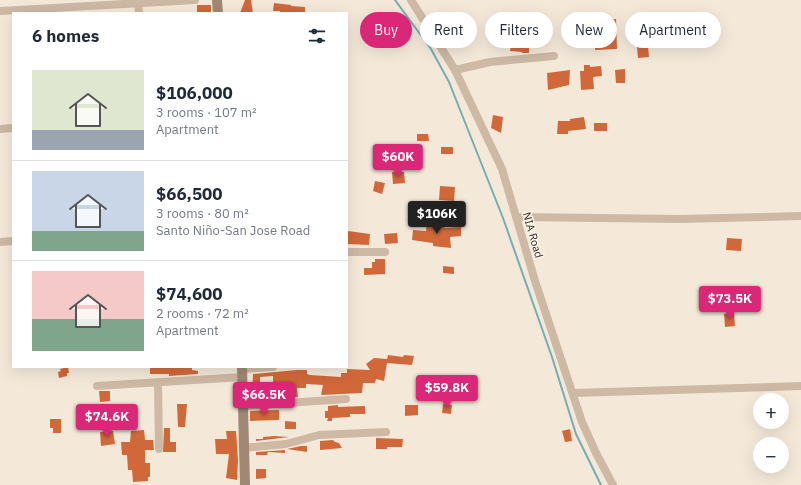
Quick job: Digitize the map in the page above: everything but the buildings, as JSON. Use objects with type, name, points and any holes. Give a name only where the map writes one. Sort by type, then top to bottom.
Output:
[{"type":"main road","points":[[217,0],[218,12]]},
{"type":"main road","points":[[242,371],[245,485]]},
{"type":"street","points":[[0,12],[138,2],[195,0]]},
{"type":"street","name":"NIA Road","points":[[411,0],[455,70],[502,169],[535,281],[588,437],[613,485]]},
{"type":"street","points":[[138,2],[139,12]]},
{"type":"street","points":[[455,70],[490,62],[554,56]]},
{"type":"street","points":[[0,129],[12,128]]},
{"type":"street","points":[[516,217],[680,220],[801,216]]},
{"type":"street","points":[[0,242],[12,241]]},
{"type":"street","points":[[348,252],[385,252]]},
{"type":"street","points":[[97,386],[158,382],[265,368]]},
{"type":"street","points":[[158,382],[159,449]]},
{"type":"street","points":[[573,393],[801,386]]},
{"type":"street","points":[[242,406],[346,399]]},
{"type":"street","points":[[243,448],[286,444],[319,435],[386,432]]},
{"type":"waterway","points":[[395,0],[431,49],[449,82],[503,218],[552,357],[576,434],[601,485]]}]
